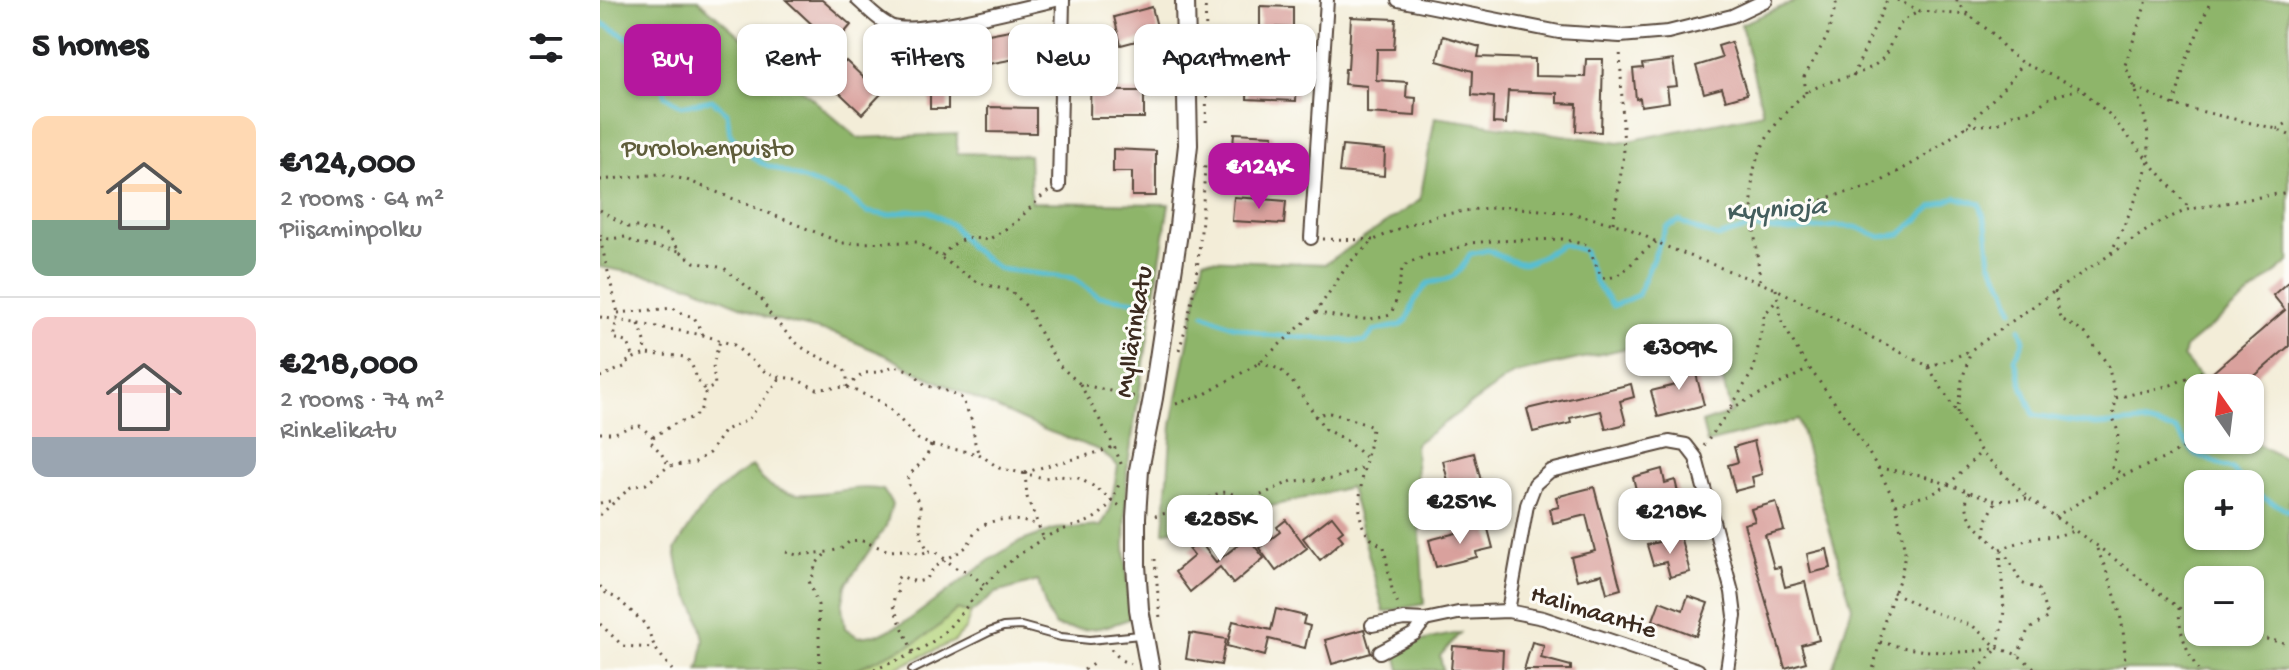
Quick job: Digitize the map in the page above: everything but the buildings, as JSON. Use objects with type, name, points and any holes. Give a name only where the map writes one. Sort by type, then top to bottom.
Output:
[{"type":"street","points":[[858,0],[891,26],[903,29],[944,24],[1056,0]]},
{"type":"street","points":[[1059,186],[1063,0]]},
{"type":"street","name":"Myllärinkatu","points":[[1150,670],[1136,565],[1145,516],[1139,470],[1179,226],[1188,145],[1185,0]]},
{"type":"street","points":[[1311,238],[1327,0]]},
{"type":"street","points":[[1398,0],[1559,32],[1620,36],[1668,32],[1732,16],[1766,0]]},
{"type":"street","points":[[1508,611],[1527,505],[1535,484],[1550,471],[1669,442],[1686,445],[1696,458],[1732,592],[1735,616],[1727,670]]},
{"type":"street","name":"Halimaantie","points":[[1372,625],[1458,613],[1508,611],[1543,618],[1698,670]]},
{"type":"street","name":"Halimaantie","points":[[1380,652],[1414,634],[1425,620]]},
{"type":"lane","points":[[912,670],[1003,627],[1021,626],[1061,637],[1090,640],[1143,634]]},
{"type":"path","points":[[1205,0],[1206,137]]},
{"type":"path","points":[[1806,93],[1804,77],[1827,37],[1837,0]]},
{"type":"path","points":[[1853,76],[1887,0]]},
{"type":"path","points":[[1897,0],[1920,11],[1969,15]]},
{"type":"path","points":[[1956,0],[2022,63],[2080,88],[2109,114],[2190,209]]},
{"type":"path","points":[[2110,255],[2130,213],[2148,160],[2148,134],[2135,87],[2125,65],[2147,0]]},
{"type":"path","points":[[2174,105],[2186,61],[2211,0]]},
{"type":"path","points":[[1760,282],[1753,174],[1757,158],[1779,120],[1806,93],[1853,76],[1881,61],[1901,24],[1920,11]]},
{"type":"path","points":[[1613,223],[1624,154],[1620,36]]},
{"type":"path","points":[[1754,218],[1792,215],[1830,197],[1873,186],[1922,158],[1967,126],[2010,81],[2022,63]]},
{"type":"path","points":[[2135,87],[2174,105],[2277,129],[2289,135]]},
{"type":"path","points":[[1967,126],[1998,124],[2013,114],[2032,110],[2051,97],[2080,88]]},
{"type":"path","points":[[2277,129],[2289,122]]},
{"type":"path","points":[[1176,357],[1188,322],[1199,254],[1205,152]]},
{"type":"path","points":[[600,180],[659,174],[687,180],[842,243],[917,242],[979,283],[1011,291],[1028,308],[1060,366],[1080,384],[1114,446],[1123,471],[1113,501],[1100,516],[1043,538],[1007,564],[984,585],[952,625],[929,644],[874,670]]},
{"type":"path","points":[[942,256],[952,243],[975,238],[988,240],[1015,223],[1044,194],[1059,186]]},
{"type":"path","points":[[1928,366],[1971,350],[2161,221],[2190,209],[2289,192]]},
{"type":"path","points":[[1176,404],[1205,394],[1259,363],[1279,347],[1316,312],[1349,263],[1374,240],[1440,215],[1508,207],[1571,213],[1613,223],[1760,282],[1928,366],[1981,452],[2029,499],[2184,610]]},
{"type":"path","points":[[600,210],[628,227],[656,230],[668,235],[680,251],[694,262],[724,268],[761,298],[771,316],[794,341],[807,351],[843,368],[847,375],[847,387]]},
{"type":"path","points":[[634,358],[628,343],[613,338],[618,313],[600,250],[600,237],[626,237],[634,243],[680,251]]},
{"type":"path","points":[[1311,238],[1374,240]]},
{"type":"path","points":[[1316,312],[1340,318],[1374,320],[1390,315],[1402,269],[1408,263],[1470,243],[1562,239],[1587,245],[1602,278],[1612,279],[1627,270],[1656,242]]},
{"type":"path","points":[[1776,289],[1782,322],[1810,368],[1854,429],[1896,504],[1905,552],[1873,670]]},
{"type":"path","points":[[2055,291],[2060,318],[2086,334],[2108,365],[2116,398],[2113,417],[2118,432],[2112,468],[2124,475]]},
{"type":"path","points":[[1696,458],[1754,369],[1764,315],[1778,299]]},
{"type":"path","points":[[618,313],[673,308],[694,317],[703,335]]},
{"type":"path","points":[[600,317],[703,335],[734,345],[764,371],[817,389],[847,387],[879,401],[918,439],[931,445],[979,454],[999,468],[1044,478],[1078,478],[1113,501],[1145,516],[1167,513],[1189,522],[1199,521],[1205,516],[1206,500],[1215,494],[1230,491],[1250,500],[1292,481],[1333,479],[1365,467]]},
{"type":"path","points":[[639,324],[646,354]]},
{"type":"path","points":[[706,390],[715,386],[713,364],[720,341]]},
{"type":"path","points":[[1957,413],[1971,350]]},
{"type":"path","points":[[600,377],[646,354],[684,357],[691,363],[699,383],[706,390]]},
{"type":"path","points":[[1259,363],[1280,369],[1325,429],[1347,441],[1365,457]]},
{"type":"path","points":[[847,387],[864,373],[894,366],[912,371],[926,386],[962,398],[972,421],[979,454]]},
{"type":"path","points":[[1730,409],[1810,368]]},
{"type":"path","points":[[2116,398],[2171,385],[2203,371]]},
{"type":"path","points":[[600,515],[631,487],[646,484],[669,466],[695,462],[709,453],[725,430],[748,420],[781,377]]},
{"type":"path","points":[[1080,384],[1139,398]]},
{"type":"path","points":[[669,466],[651,442],[653,437],[700,412],[706,390]]},
{"type":"path","points":[[1314,417],[1329,412],[1372,427],[1359,508],[1367,535],[1384,547],[1392,589],[1404,619]]},
{"type":"path","points":[[600,433],[615,433],[640,426],[653,437]]},
{"type":"path","points":[[928,551],[921,536],[920,505],[907,479],[926,458],[931,445]]},
{"type":"path","points":[[1025,473],[1114,446]]},
{"type":"path","points":[[2055,517],[2124,475],[2184,448]]},
{"type":"path","points":[[1896,504],[1932,494],[1948,485],[1981,452]]},
{"type":"path","points":[[1878,468],[1921,475],[1996,501],[2029,499]]},
{"type":"path","points":[[1025,473],[1027,497],[1043,538]]},
{"type":"path","points":[[1969,492],[1966,500],[1971,520],[2013,565],[2021,583],[2038,589],[2048,617],[2028,630],[2018,655]]},
{"type":"path","points":[[600,503],[615,500]]},
{"type":"path","points":[[1985,537],[1987,520],[1996,501]]},
{"type":"path","points":[[913,652],[893,606],[898,591],[896,580],[900,576],[916,582],[925,580],[944,559],[967,548],[975,533],[987,524],[1019,519],[1038,525]]},
{"type":"path","points":[[2000,549],[2032,538],[2056,536],[2074,530]]},
{"type":"path","points":[[786,552],[797,555],[827,552],[841,549],[850,541],[860,540],[889,551],[936,552],[984,585]]},
{"type":"path","points":[[2096,545],[2114,588],[2126,648],[2124,670]]},
{"type":"path","points":[[1977,670],[1998,648],[2004,611],[2000,549]]},
{"type":"path","points":[[820,670],[818,605],[809,581],[815,565],[827,552]]},
{"type":"path","points":[[1154,556],[1160,619]]},
{"type":"path","points":[[600,586],[646,625],[655,648],[672,670]]},
{"type":"path","points":[[1893,592],[1924,609],[1973,626],[1998,648],[2018,655],[2037,670]]},
{"type":"path","points":[[2179,608],[2179,627],[2198,670]]},
{"type":"path","points":[[600,624],[623,646],[655,648]]},
{"type":"path","points":[[2264,638],[2289,644]]},
{"type":"path","points":[[1880,642],[1916,651],[1966,653],[1998,648]]},
{"type":"path","points":[[1084,670],[1093,664]]},
{"type":"green space","name":"Purolohenpuisto","points":[[600,0],[698,0],[737,34],[737,96],[809,96],[858,138],[957,134],[957,153],[1029,155],[1031,202],[1169,204],[1127,470],[1125,545],[1129,619],[1093,629],[1055,626],[1047,612],[1038,581],[996,593],[971,613],[957,609],[916,642],[854,670],[698,670],[704,639],[698,614],[680,577],[675,550],[708,502],[726,484],[752,466],[764,481],[777,489],[807,494],[868,488],[883,490],[892,504],[886,526],[846,585],[842,606],[845,628],[858,637],[881,634],[909,620],[1017,543],[1055,529],[1101,526],[1110,510],[1118,466],[1099,450],[1045,430],[836,334],[765,317],[694,286],[600,267]]},
{"type":"green space","points":[[1798,0],[2289,0],[2289,262],[2185,348],[2183,357],[2197,374],[2184,374],[2184,454],[2264,454],[2264,447],[2289,461],[2289,670],[1832,670],[1852,607],[1798,420],[1707,443],[1702,423],[1731,413],[1710,329],[1513,374],[1415,444],[1424,604],[1384,612],[1350,487],[1164,532],[1172,425],[1204,259],[1325,264],[1420,200],[1435,117],[1619,143],[1763,113],[1741,24]]},
{"type":"green space","points":[[957,609],[971,613],[965,629],[955,641],[892,670],[854,670],[937,628]]},
{"type":"green space","points":[[1460,633],[1440,656],[1443,670],[1400,670],[1397,658],[1409,647]]},
{"type":"waterway","name":"Kyynioja","points":[[600,22],[655,53],[669,69],[664,95],[681,106],[712,100],[727,113],[730,134],[743,150],[761,163],[847,196],[867,212],[887,215],[928,211],[952,225],[969,247],[999,269],[1073,278],[1098,296],[1144,302]]},
{"type":"waterway","name":"Kyynioja","points":[[1204,314],[1267,335],[1365,342],[1374,331],[1401,325],[1407,320],[1415,300],[1428,283],[1454,276],[1470,254],[1488,250],[1512,261],[1526,263],[1563,244],[1584,251],[1595,282],[1613,306],[1638,295],[1666,227],[1680,221],[1718,237],[1749,228],[1790,231],[1836,226],[1856,227],[1881,237],[1901,234],[1932,207],[1956,197],[1980,204],[1986,224],[1990,262],[2006,289],[2013,310]]},
{"type":"waterway","name":"Kyynioja","points":[[2020,328],[2024,341],[2015,359],[2034,415],[2096,425],[2141,422],[2176,430],[2195,454],[2233,470]]},
{"type":"waterway","name":"Kyynioja","points":[[2264,498],[2289,511]]}]
